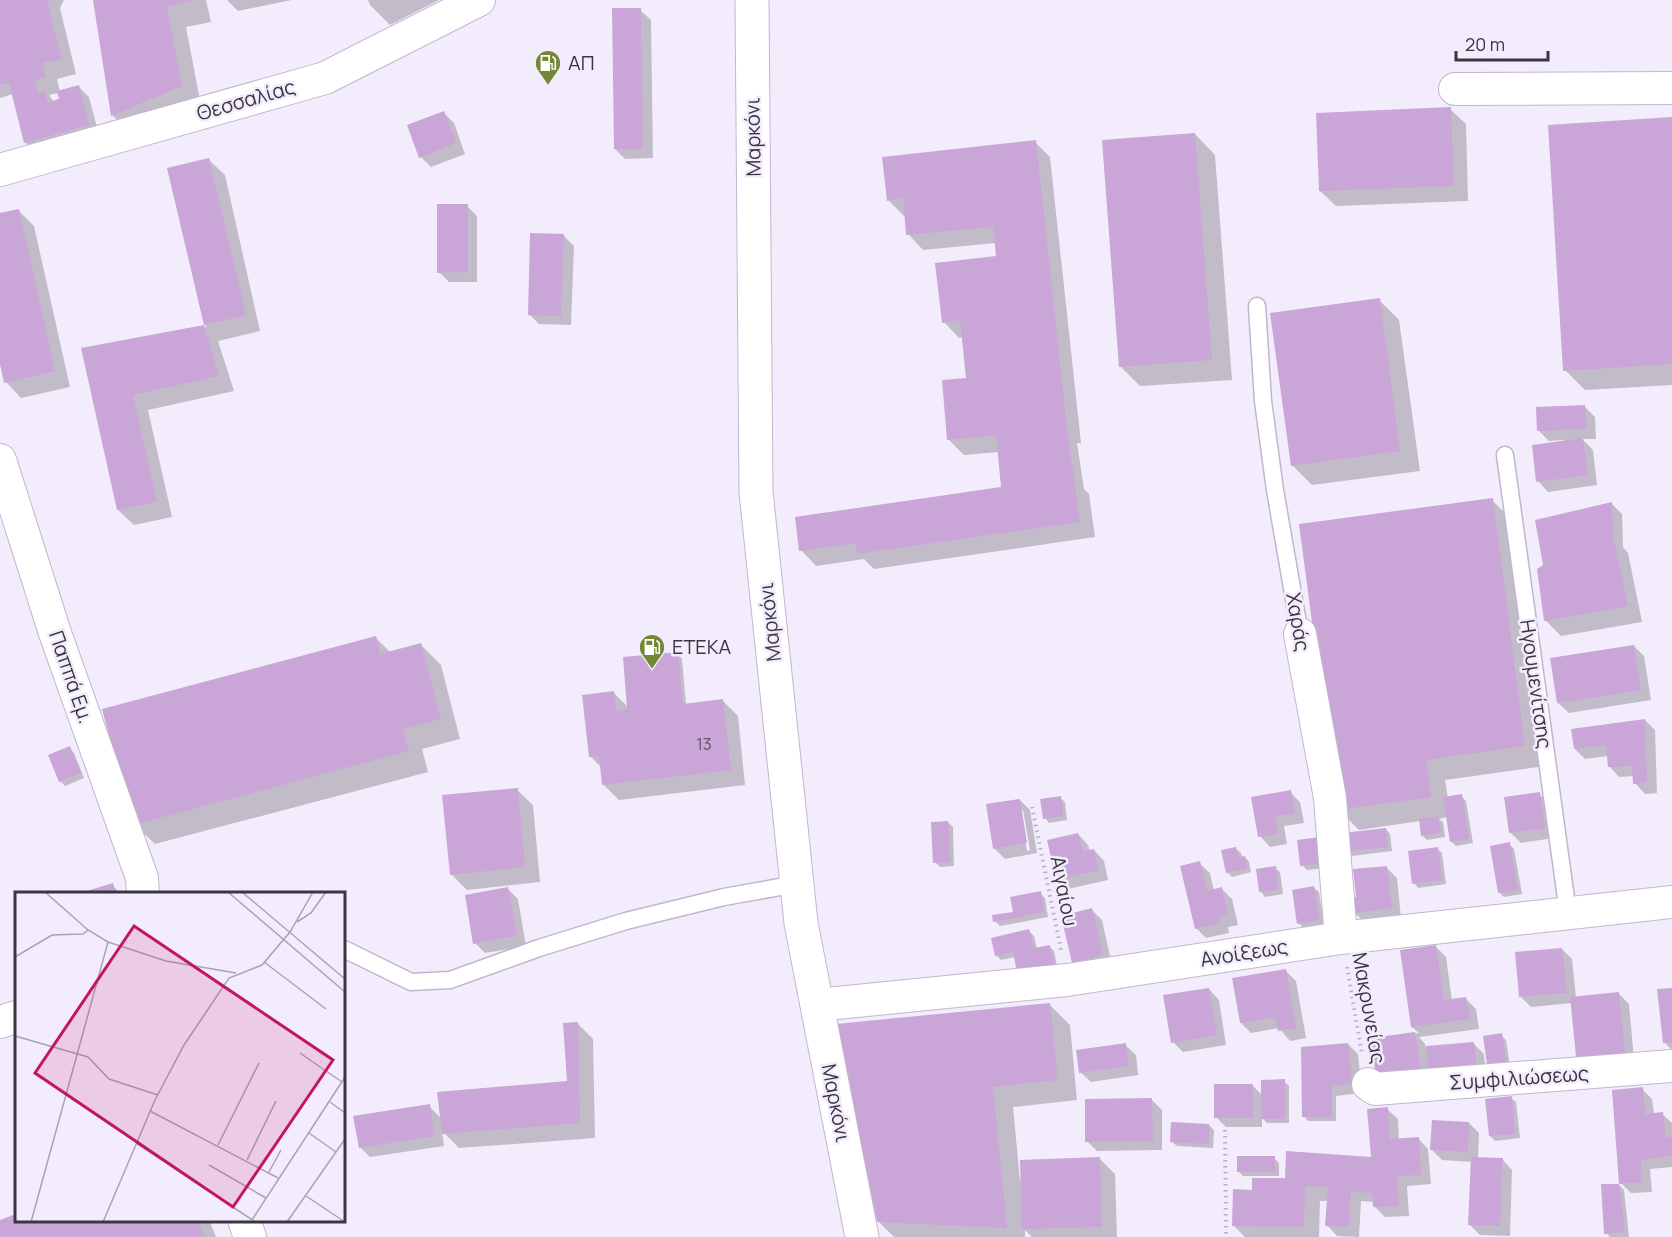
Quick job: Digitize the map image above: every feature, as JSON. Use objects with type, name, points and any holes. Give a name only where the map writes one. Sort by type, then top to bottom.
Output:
[{"type":"street","name":"Θεσσαλίας","points":[[0,170],[325,78],[479,0]]},
{"type":"street","name":"Μαρκόνι","points":[[752,0],[756,492],[801,923],[861,1237]]},
{"type":"street","points":[[1455,89],[1672,88]]},
{"type":"street","name":"Παππά Εμ.","points":[[0,460],[55,633],[142,878],[143,892]]},
{"type":"street","name":"Χαράς","points":[[1300,634],[1330,798],[1341,938]]},
{"type":"street","name":"Ανοίξεως","points":[[817,1005],[1067,980],[1341,938],[1672,902]]},
{"type":"street","points":[[0,1022],[15,1017]]},
{"type":"street","name":"Συμφιλιώσεως","points":[[1368,1084],[1375,1089],[1672,1066]]},
{"type":"street","points":[[244,1222],[250,1237]]},
{"type":"lane","name":"Χαράς","points":[[1257,306],[1263,401],[1275,490],[1300,634]]},
{"type":"lane","name":"Ηγουμενίτσης","points":[[1504,455],[1568,913]]},
{"type":"lane","points":[[345,949],[411,982],[450,980],[539,948],[626,921],[724,897],[797,884]]},
{"type":"path","name":"Αιγαίου","points":[[1032,807],[1067,980]]},
{"type":"path","name":"Μακρυνείας","points":[[1341,938],[1368,1084]]},
{"type":"path","points":[[1225,1130],[1226,1237]]},
{"type":"building","points":[[0,0],[47,0],[62,59],[42,63],[46,77],[35,80],[38,94],[45,92],[48,102],[59,99],[57,91],[79,85],[89,125],[24,143],[9,83],[0,85]]},
{"type":"building","points":[[93,0],[194,0],[167,7],[182,86],[111,116]]},
{"type":"building","points":[[612,8],[641,8],[643,149],[614,149]]},
{"type":"building","points":[[1451,107],[1454,186],[1319,191],[1316,113]]},
{"type":"building","points":[[444,111],[456,143],[419,158],[407,125]]},
{"type":"building","points":[[1672,117],[1672,364],[1563,371],[1548,125]]},
{"type":"building","points":[[1195,133],[1212,360],[1119,367],[1102,140]]},
{"type":"building","points":[[1036,140],[1067,428],[1080,522],[857,554],[856,543],[799,551],[795,517],[1001,487],[996,435],[947,440],[942,380],[966,378],[960,320],[942,323],[935,263],[996,256],[993,227],[906,235],[903,197],[887,201],[882,157]]},
{"type":"building","points":[[209,158],[246,315],[204,325],[167,168]]},
{"type":"building","points":[[437,204],[468,204],[468,272],[437,273]]},
{"type":"building","points":[[19,209],[55,371],[4,383],[0,364],[0,213]]},
{"type":"building","points":[[530,233],[564,234],[561,316],[528,315]]},
{"type":"building","points":[[1380,298],[1400,451],[1291,466],[1270,313]]},
{"type":"building","points":[[204,325],[219,376],[133,395],[157,502],[117,510],[81,348]]},
{"type":"building","points":[[1585,405],[1586,429],[1537,431],[1536,407]]},
{"type":"building","points":[[1583,438],[1588,475],[1536,482],[1532,445]]},
{"type":"building","points":[[1493,498],[1525,746],[1426,760],[1431,797],[1337,810],[1299,524]]},
{"type":"building","points":[[1612,502],[1613,535],[1628,606],[1544,621],[1537,569],[1543,565],[1535,520]]},
{"type":"building","points":[[376,636],[380,654],[421,643],[441,719],[403,729],[409,751],[133,825],[102,709]]},
{"type":"building","points":[[1634,645],[1641,690],[1557,703],[1550,658]]},
{"type":"building","points":[[678,652],[683,704],[723,699],[731,770],[602,785],[599,756],[589,757],[582,695],[614,691],[617,711],[627,709],[623,657]]},
{"type":"building","points":[[1645,719],[1647,783],[1633,784],[1632,766],[1608,767],[1606,745],[1574,749],[1571,729]]},
{"type":"building","points":[[70,746],[81,773],[59,782],[48,755]]},
{"type":"building","points":[[518,788],[525,867],[450,875],[442,795]]},
{"type":"building","points":[[1291,790],[1295,813],[1275,816],[1278,834],[1258,837],[1251,797]]},
{"type":"building","points":[[1540,792],[1545,828],[1509,833],[1504,797]]},
{"type":"building","points":[[1462,794],[1469,839],[1450,842],[1443,797]]},
{"type":"building","points":[[1061,796],[1063,816],[1043,819],[1040,799]]},
{"type":"building","points":[[1020,799],[1027,843],[993,849],[986,804]]},
{"type":"building","points":[[1438,816],[1441,832],[1421,836],[1419,819]]},
{"type":"building","points":[[948,821],[950,862],[933,863],[931,822]]},
{"type":"building","points":[[1386,828],[1388,847],[1345,852],[1343,833]]},
{"type":"building","points":[[1078,833],[1083,851],[1094,849],[1099,870],[1056,880],[1047,840]]},
{"type":"building","points":[[1320,837],[1323,863],[1300,866],[1297,840]]},
{"type":"building","points":[[1510,842],[1518,890],[1498,893],[1490,846]]},
{"type":"building","points":[[1236,847],[1238,857],[1245,856],[1247,868],[1226,873],[1221,850]]},
{"type":"building","points":[[1438,847],[1442,880],[1412,884],[1408,851]]},
{"type":"building","points":[[1200,861],[1207,891],[1222,887],[1228,915],[1219,917],[1220,923],[1195,929],[1180,866]]},
{"type":"building","points":[[1276,866],[1279,890],[1259,892],[1256,869]]},
{"type":"building","points":[[1387,866],[1392,908],[1353,913],[1351,898],[1356,897],[1353,869]]},
{"type":"building","points":[[113,883],[115,892],[83,892]]},
{"type":"building","points":[[1314,886],[1320,920],[1297,924],[1292,890]]},
{"type":"building","points":[[508,887],[517,936],[473,944],[465,895]]},
{"type":"building","points":[[1041,891],[1044,912],[993,922],[992,915],[1013,912],[1010,897]]},
{"type":"building","points":[[1092,908],[1103,955],[1072,963],[1061,916]]},
{"type":"building","points":[[1029,929],[1034,948],[1050,945],[1054,965],[1017,973],[1013,952],[995,956],[991,938]]},
{"type":"building","points":[[1436,945],[1444,1000],[1466,997],[1470,1019],[1411,1027],[1400,950]]},
{"type":"building","points":[[1562,948],[1567,993],[1519,997],[1515,952]]},
{"type":"building","points":[[1286,969],[1296,1028],[1278,1031],[1275,1017],[1240,1023],[1232,978]]},
{"type":"building","points":[[1209,988],[1217,1035],[1171,1043],[1163,995]]},
{"type":"building","points":[[1672,988],[1672,1042],[1663,1043],[1657,989]]},
{"type":"building","points":[[1619,992],[1626,1061],[1577,1066],[1570,997]]},
{"type":"building","points":[[1050,1003],[1058,1080],[993,1087],[1007,1228],[877,1222],[836,1024]]},
{"type":"building","points":[[578,1022],[580,1123],[442,1134],[437,1092],[567,1081],[563,1023]]},
{"type":"building","points":[[1415,1032],[1421,1071],[1376,1077],[1371,1038]]},
{"type":"building","points":[[1502,1033],[1507,1068],[1488,1071],[1483,1036]]},
{"type":"building","points":[[1474,1042],[1477,1069],[1429,1073],[1426,1046]]},
{"type":"building","points":[[1126,1043],[1129,1066],[1079,1073],[1076,1050]]},
{"type":"building","points":[[1348,1043],[1352,1083],[1332,1086],[1332,1117],[1302,1117],[1301,1047]]},
{"type":"building","points":[[1285,1079],[1285,1119],[1261,1119],[1261,1080]]},
{"type":"building","points":[[1214,1084],[1253,1084],[1253,1118],[1214,1118]]},
{"type":"building","points":[[1643,1087],[1645,1114],[1663,1112],[1666,1137],[1672,1137],[1672,1155],[1641,1160],[1642,1182],[1619,1184],[1612,1090]]},
{"type":"building","points":[[1512,1096],[1515,1134],[1489,1136],[1485,1099]]},
{"type":"building","points":[[1152,1098],[1153,1141],[1085,1142],[1085,1099]]},
{"type":"building","points":[[430,1104],[434,1136],[359,1148],[353,1116]]},
{"type":"building","points":[[1388,1107],[1390,1139],[1419,1137],[1421,1175],[1397,1176],[1399,1206],[1373,1207],[1372,1193],[1351,1192],[1349,1227],[1325,1226],[1328,1187],[1305,1186],[1304,1227],[1232,1226],[1233,1189],[1252,1190],[1252,1178],[1285,1178],[1286,1151],[1371,1157],[1367,1109]]},
{"type":"building","points":[[1432,1120],[1469,1122],[1468,1152],[1430,1150]]},
{"type":"building","points":[[1171,1122],[1209,1124],[1209,1144],[1170,1142]]},
{"type":"building","points":[[1237,1156],[1275,1156],[1275,1172],[1237,1172]]},
{"type":"building","points":[[1100,1157],[1102,1227],[1022,1229],[1020,1160]]},
{"type":"building","points":[[1471,1157],[1503,1158],[1500,1226],[1468,1225]]},
{"type":"building","points":[[1601,1184],[1619,1184],[1625,1232],[1604,1234]]},
{"type":"building","points":[[15,1214],[15,1222],[198,1222],[204,1237],[0,1237],[0,1220]]},
{"type":"place","name":"ΑΠ","points":[[548,86]]},
{"type":"place","name":"ΕΤΕΚΑ","points":[[652,670]]}]
